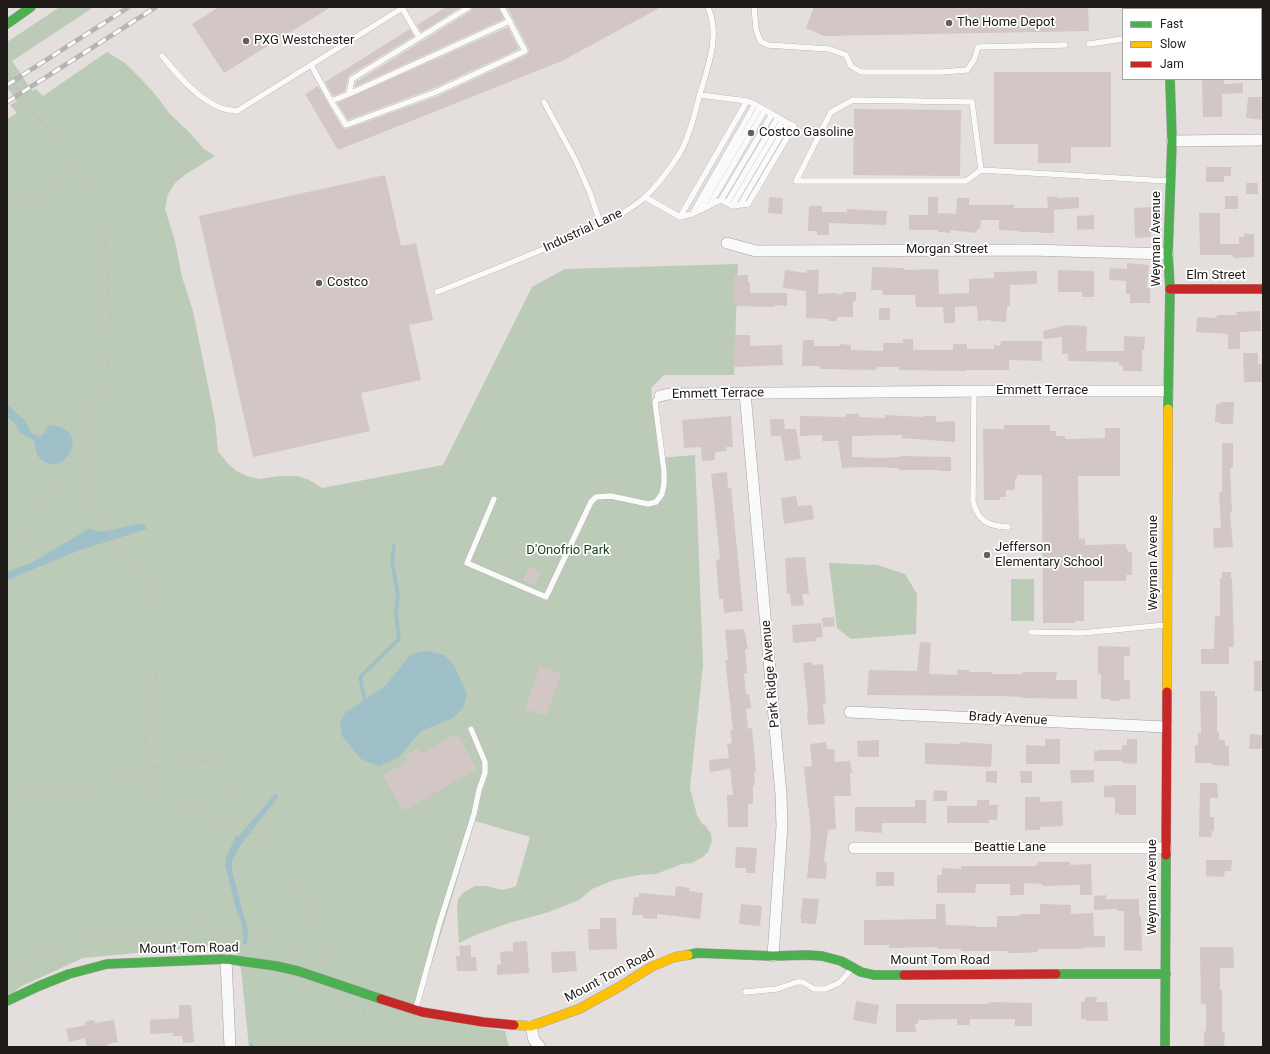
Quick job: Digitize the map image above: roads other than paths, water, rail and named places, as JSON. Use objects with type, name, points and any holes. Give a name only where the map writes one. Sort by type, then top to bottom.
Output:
[{"type":"main road","points":[[7,24],[31,7]]},
{"type":"main road","name":"Weyman Avenue","points":[[1165,1047],[1168,391],[1170,289],[1168,254],[1172,141],[1170,80]]},
{"type":"main road","name":"Elm Street","points":[[1170,289],[1263,289]]},
{"type":"main road","name":"Mount Tom Road","points":[[7,1001],[69,974],[107,964],[226,959],[276,966],[416,1010],[483,1022],[531,1026],[579,1009],[651,967],[675,957],[697,953],[773,956],[808,955],[829,957],[841,961],[861,972],[874,975],[1166,974]]},
{"type":"street","points":[[1172,141],[1263,140]]},
{"type":"street","name":"Morgan Street","points":[[727,243],[756,251],[1030,250],[1168,254]]},
{"type":"street","name":"Emmett Terrace","points":[[660,396],[669,394],[745,393],[1168,391]]},
{"type":"street","name":"Park Ridge Avenue","points":[[745,393],[781,794],[782,826],[773,956]]},
{"type":"street","name":"Brady Avenue","points":[[850,712],[1166,727]]},
{"type":"street","name":"Beattie Lane","points":[[854,848],[1166,848]]},
{"type":"street","points":[[226,959],[230,1047]]},
{"type":"street","points":[[531,1026],[534,1040],[540,1047]]},
{"type":"lane","points":[[349,94],[352,79],[469,7]]},
{"type":"lane","points":[[311,65],[346,125],[436,92],[525,51],[502,7]]},
{"type":"lane","name":"Industrial Lane","points":[[437,292],[512,263],[601,225],[628,210],[645,197],[680,152],[696,113],[712,51],[713,35],[711,13],[708,7]]},
{"type":"lane","points":[[754,7],[756,29],[760,41],[768,45],[829,49],[846,55],[851,66],[861,72],[942,72],[967,70],[974,60],[978,46],[1065,45]]},
{"type":"lane","points":[[162,56],[180,78],[201,96],[222,109],[237,111],[403,8],[419,37]]},
{"type":"lane","points":[[331,101],[510,21]]},
{"type":"lane","points":[[1089,44],[1122,40]]},
{"type":"lane","points":[[645,197],[680,217],[692,214],[709,206],[727,203],[740,205],[788,123],[747,101],[700,95]]},
{"type":"lane","points":[[981,170],[972,102],[853,100],[831,112],[796,181],[966,181],[981,170],[1171,181]]},
{"type":"lane","points":[[680,217],[747,101]]},
{"type":"lane","points":[[544,102],[576,162],[590,193],[601,225]]},
{"type":"lane","points":[[709,206],[760,107]]},
{"type":"lane","points":[[700,210],[760,107]]},
{"type":"lane","points":[[692,214],[760,107]]},
{"type":"lane","points":[[727,203],[772,114]]},
{"type":"lane","points":[[727,203],[780,119]]},
{"type":"lane","points":[[974,391],[973,502],[976,513],[985,522],[996,526],[1008,527]]},
{"type":"lane","name":"Emmett Terrace","points":[[494,499],[468,563],[546,597],[591,502],[596,497],[611,496],[648,504],[656,502],[662,494],[664,471],[655,402],[660,396]]},
{"type":"lane","points":[[1031,632],[1081,633],[1167,625]]},
{"type":"lane","points":[[416,1010],[485,773],[485,762],[471,730]]},
{"type":"lane","points":[[745,992],[777,989],[797,982],[803,982],[814,989],[825,989],[839,983],[853,967]]},
{"type":"water","points":[[7,404],[25,421],[32,434],[40,436],[44,433],[48,425],[61,427],[69,432],[72,439],[72,446],[69,454],[58,463],[51,464],[41,460],[37,453],[34,441],[20,432],[15,424],[7,417]]},
{"type":"water","points":[[143,523],[147,529],[80,550],[7,580],[7,572],[33,562],[88,529],[102,532]]},
{"type":"water","points":[[428,651],[444,655],[454,665],[467,694],[463,708],[453,718],[421,731],[399,757],[379,766],[361,759],[342,736],[340,724],[345,713],[385,686],[411,654]]},
{"type":"water","points":[[275,794],[278,797],[240,846],[232,861],[232,871],[248,931],[247,944],[243,944],[242,924],[236,909],[225,865],[226,858],[236,836],[239,836]]},
{"type":"waterway","points":[[365,703],[360,677],[399,639],[396,613],[398,595],[392,562],[394,546]]},
{"type":"railway","points":[[7,85],[129,7]]},
{"type":"railway","points":[[7,102],[156,7]]},
{"type":"place","name":"The Home Depot","points":[[949,23]]},
{"type":"place","name":"PXG Westchester","points":[[246,41]]},
{"type":"place","name":"Costco Gasoline","points":[[751,133]]},
{"type":"place","name":"Costco","points":[[319,283]]},
{"type":"place","name":"Jefferson Elementary School","points":[[987,555]]},
{"type":"park label","name":"D'Onofrio Park","points":[[568,551]]}]
